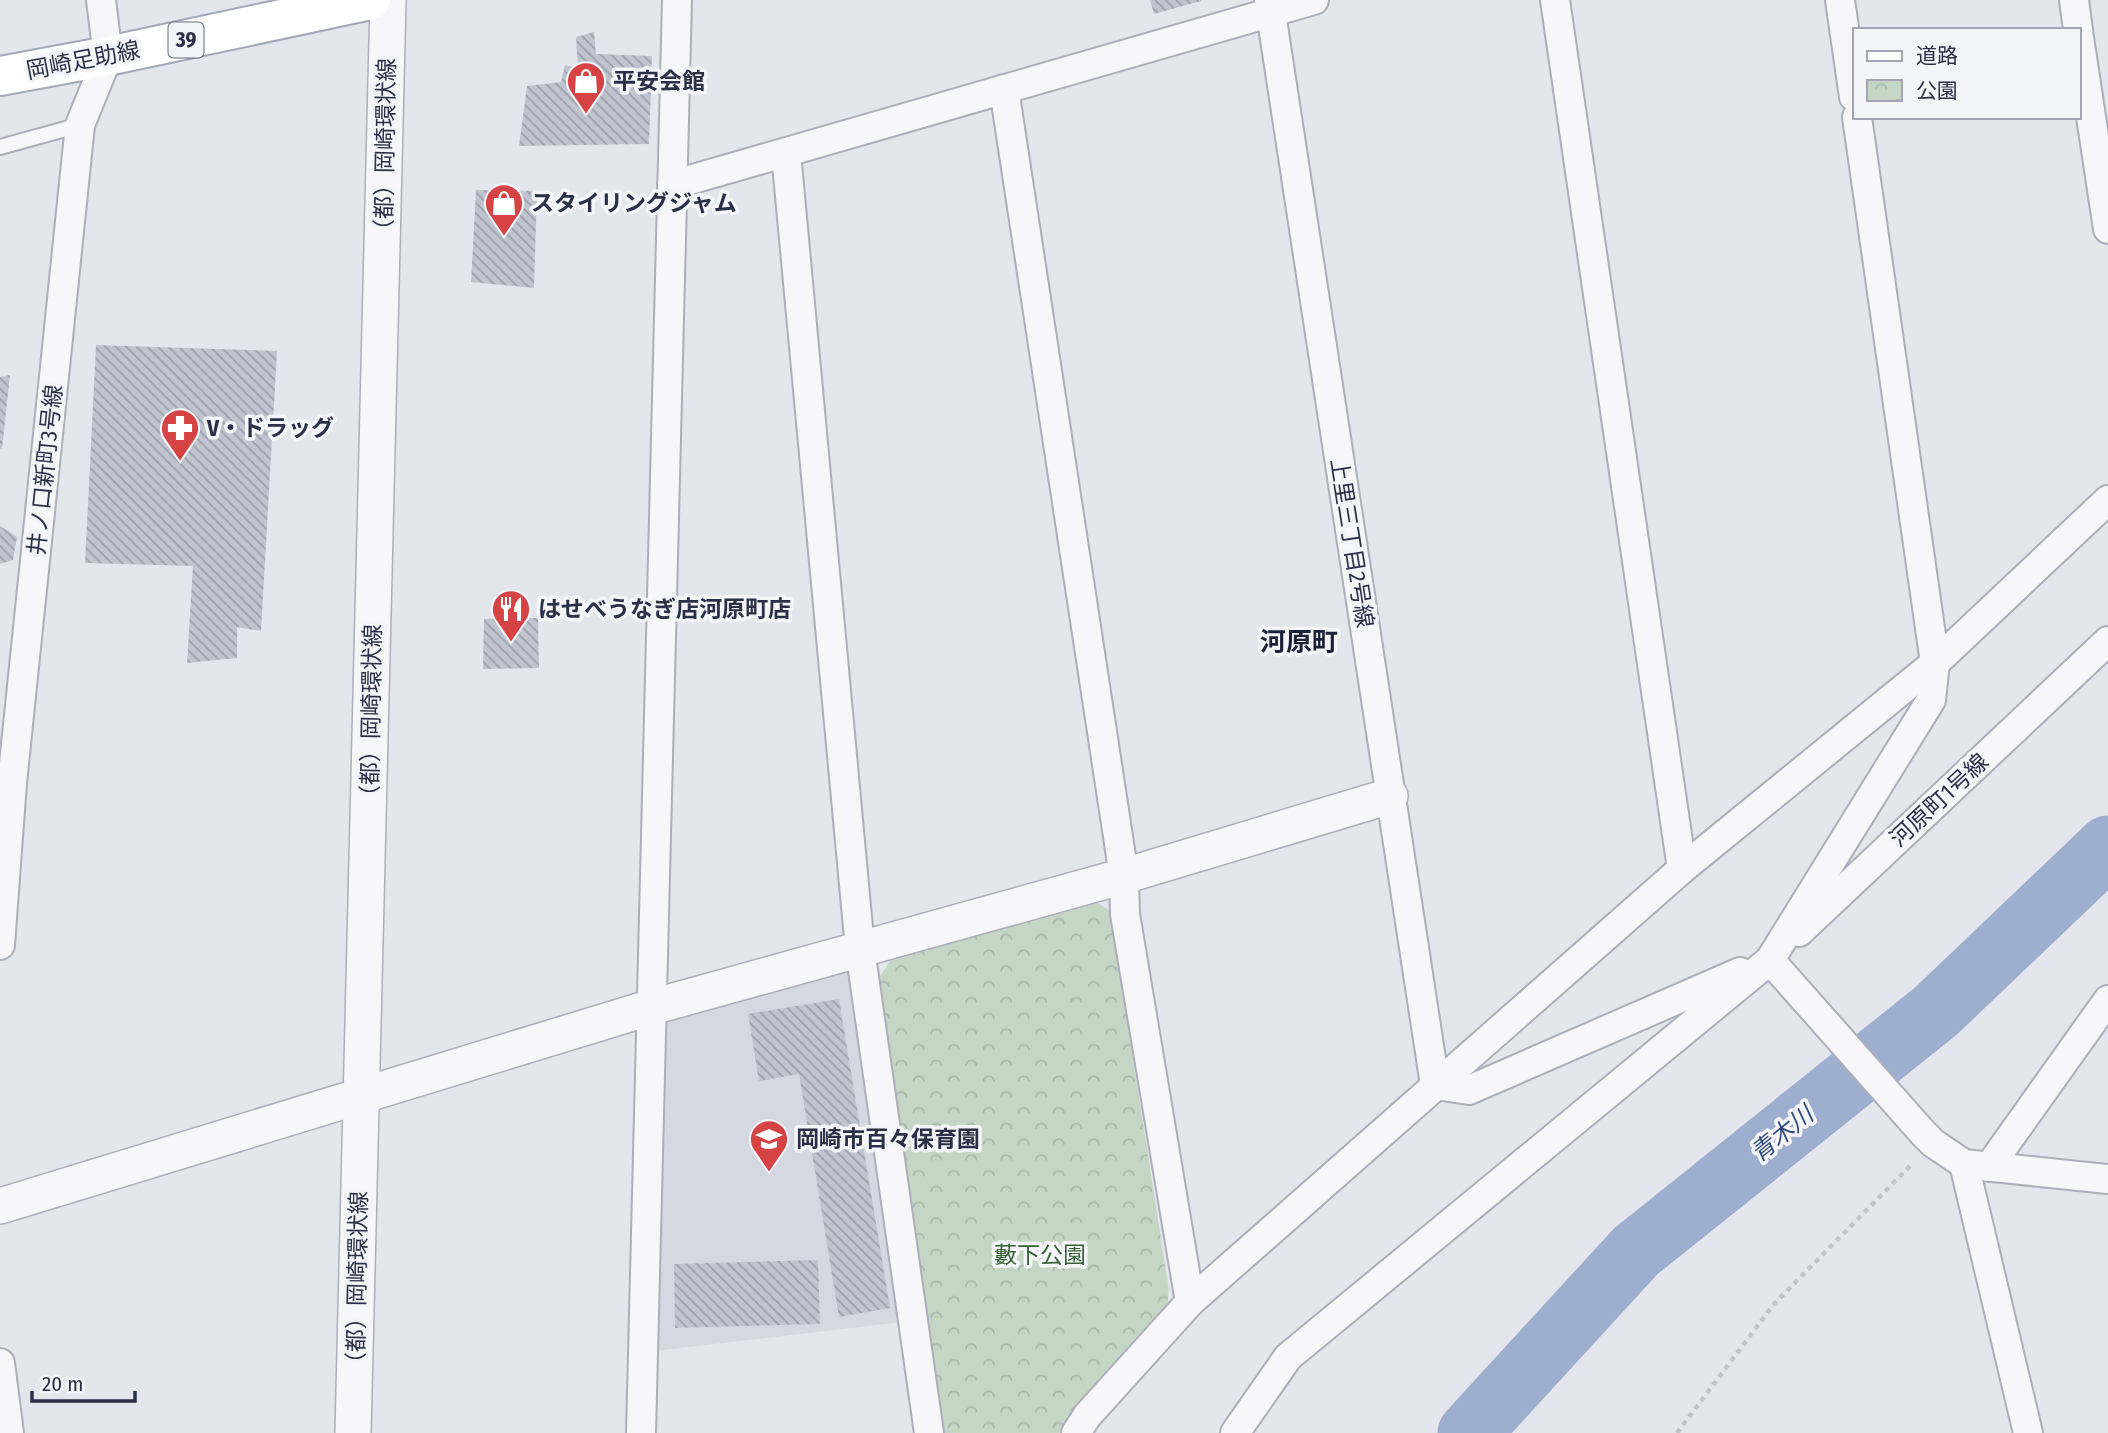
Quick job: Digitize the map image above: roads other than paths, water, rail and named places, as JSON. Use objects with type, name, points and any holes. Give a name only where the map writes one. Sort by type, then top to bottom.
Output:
[{"type":"main road","name":"岡崎足助線","points":[[0,76],[108,57],[371,0]]},
{"type":"street","name":"井ノ口新町3号線","points":[[0,945],[6,783],[80,125],[108,57],[101,0]]},
{"type":"street","name":"（都）岡崎環状線","points":[[354,1433],[388,0]]},
{"type":"street","points":[[641,1433],[677,0]]},
{"type":"street","points":[[672,186],[1004,89],[1270,6],[1314,0]]},
{"type":"street","points":[[1555,0],[1682,869]]},
{"type":"street","points":[[1840,0],[1853,90]]},
{"type":"street","points":[[2074,0],[2078,28]]},
{"type":"street","name":"上里三丁目2号線","points":[[1270,6],[1435,1085]]},
{"type":"street","points":[[2080,44],[2108,229]]},
{"type":"street","points":[[1004,89],[1124,876],[1125,914],[1190,1301]]},
{"type":"street","points":[[1235,1433],[1288,1357],[1770,960],[1931,700],[1935,663],[1857,119]]},
{"type":"street","points":[[786,153],[860,949],[929,1433]]},
{"type":"street","points":[[1076,1433],[1087,1416],[1190,1301],[1682,869],[1935,663],[2108,500]]},
{"type":"street","name":"河原町1号線","points":[[1770,960],[2108,641]]},
{"type":"street","points":[[0,1206],[652,1007],[1124,876],[1390,796]]},
{"type":"street","points":[[1435,1085],[1469,1090],[1770,960]]},
{"type":"street","points":[[1770,960],[1928,1138],[1976,1165],[2108,1179]]},
{"type":"street","points":[[2028,1433],[1976,1165],[2108,1000]]},
{"type":"street","points":[[0,1363],[9,1433]]},
{"type":"lane","points":[[0,147],[80,125]]},
{"type":"waterway","name":"青木川","points":[[1469,1433],[1636,1251],[1936,1011],[2108,847]]},
{"type":"place","name":"平安会館","points":[[586,115]]},
{"type":"place","name":"スタイリングジャム","points":[[504,237]]},
{"type":"place","name":"V・ドラッグ","points":[[180,462]]},
{"type":"place","name":"はせべうなぎ店河原町店","points":[[511,643]]},
{"type":"place","name":"岡崎市百々保育園","points":[[769,1173]]},
{"type":"district","name":"河原町","points":[[1299,642]]},
{"type":"park label","name":"藪下公園","points":[[1040,1255]]}]
